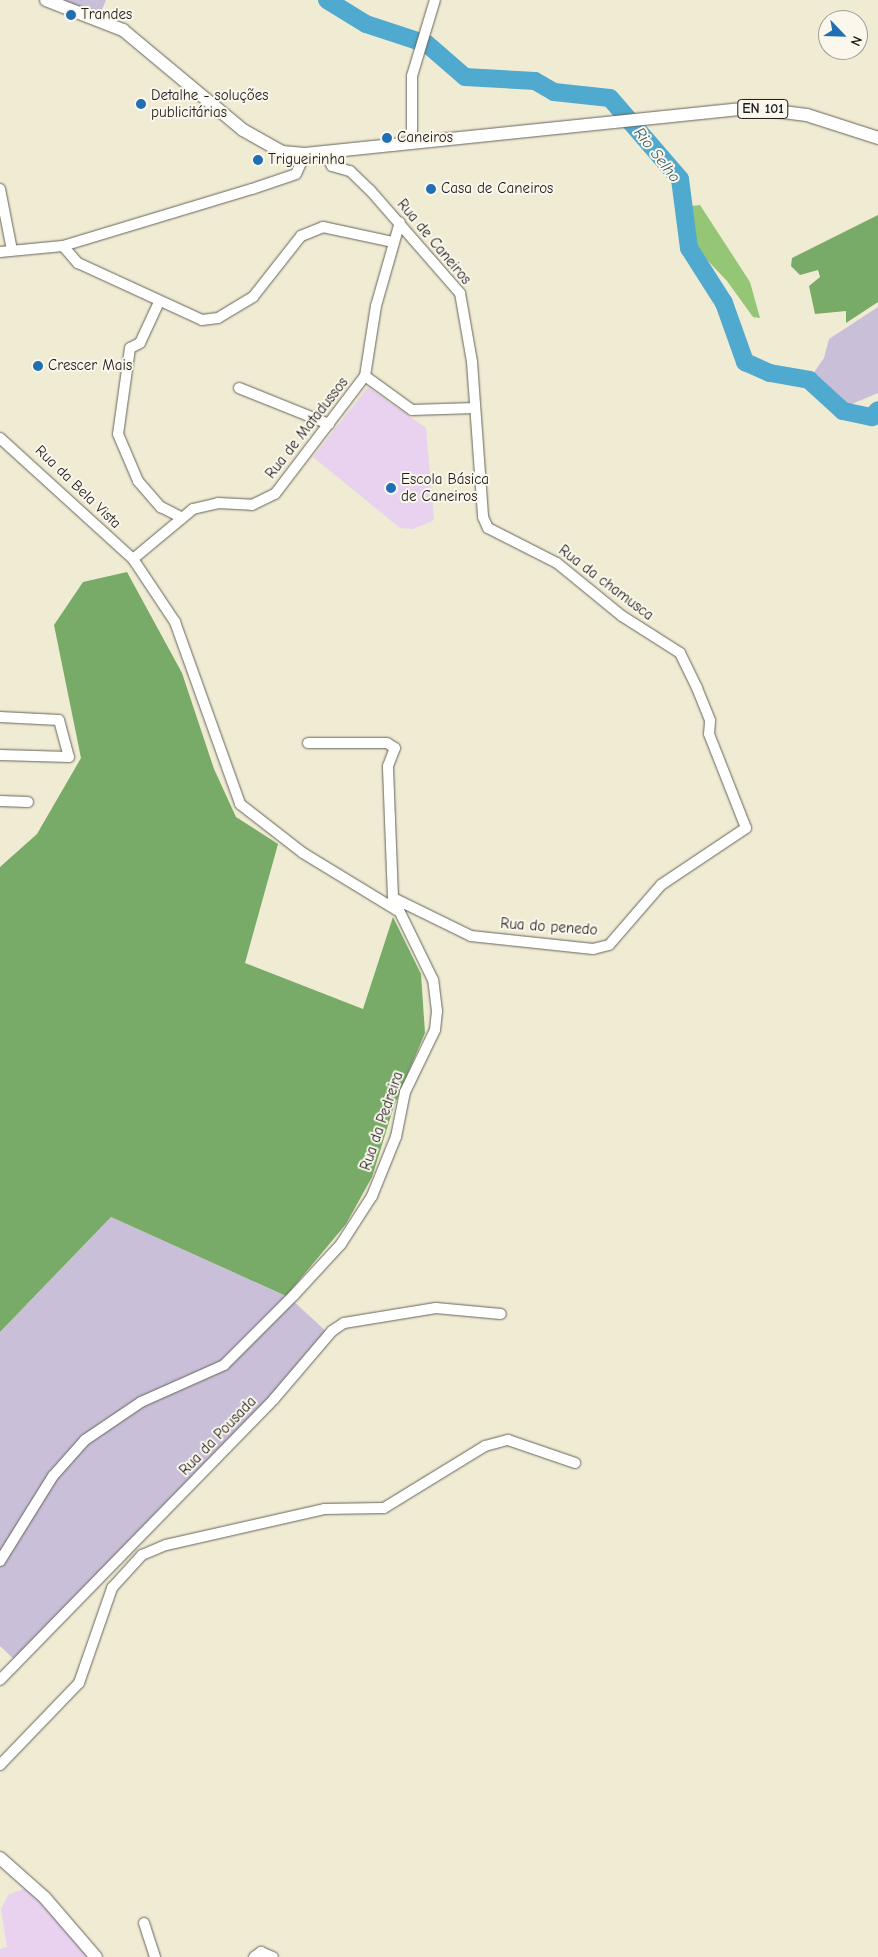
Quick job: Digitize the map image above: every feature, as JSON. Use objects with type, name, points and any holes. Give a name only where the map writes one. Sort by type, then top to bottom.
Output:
[{"type":"main road","name":"EN 101","points":[[46,0],[106,23],[139,41],[262,144],[305,154],[645,117],[781,110],[878,138]]},
{"type":"main road","points":[[0,1858],[44,1898],[96,1957]]},
{"type":"street","points":[[412,143],[409,102],[416,53],[435,0]]},
{"type":"street","name":"Rua de Caneiros","points":[[324,152],[325,160],[350,171],[400,222],[460,293],[475,408],[481,500]]},
{"type":"street","points":[[0,252],[63,246],[296,174],[305,154]]},
{"type":"street","points":[[0,189],[12,250]]},
{"type":"street","name":"Rua de Matadussos","points":[[134,559],[181,517],[207,505],[264,502],[330,424],[365,376],[393,242],[400,222]]},
{"type":"street","points":[[63,246],[78,263],[159,302],[202,320],[218,318],[253,297],[301,236],[323,227],[393,242]]},
{"type":"street","points":[[159,302],[140,343],[130,348],[118,434],[138,481],[162,507],[181,517]]},
{"type":"street","points":[[365,376],[421,413],[475,408]]},
{"type":"street","points":[[239,388],[330,424]]},
{"type":"street","name":"Rua da Bela Vista","points":[[0,438],[134,559],[175,622],[240,804],[288,843],[398,912]]},
{"type":"street","name":"Rua da chamusca","points":[[481,500],[488,528],[557,563],[622,616],[680,653],[710,721],[709,734]]},
{"type":"street","points":[[0,717],[59,720],[68,756],[0,755]]},
{"type":"street","name":"Rua do penedo","points":[[393,898],[471,936],[593,948],[609,945],[661,885],[746,828],[709,734]]},
{"type":"street","name":"Rua da Pedreira","points":[[0,1561],[53,1476],[85,1440],[141,1402],[224,1365],[340,1244],[372,1196],[396,1137],[405,1092],[435,1030],[437,1011],[434,980],[398,912],[393,898],[388,766],[395,748],[387,743],[308,743]]},
{"type":"street","points":[[0,801],[28,802]]},
{"type":"street","name":"Rua da Pousada","points":[[0,1680],[274,1399],[332,1331],[344,1323],[436,1308],[501,1314]]},
{"type":"street","points":[[0,1765],[80,1683],[112,1588],[142,1555],[166,1545],[324,1509],[384,1508],[485,1446],[508,1440],[575,1463]]},
{"type":"street","points":[[144,1922],[155,1957]]},
{"type":"street","points":[[254,1957],[261,1952],[273,1957]]},
{"type":"shaded area","points":[[46,0],[106,0],[98,19]]},
{"type":"shaded area","points":[[878,307],[878,393],[847,406],[836,401],[812,375],[824,358],[829,339]]},
{"type":"shaded area","name":"Escola Básica de Caneiros","points":[[368,387],[426,428],[434,520],[413,529],[400,528],[313,457]]},
{"type":"shaded area","points":[[111,1217],[290,1298],[329,1334],[18,1663],[0,1646],[0,1332]]},
{"type":"shaded area","points":[[28,1887],[82,1948],[86,1957],[0,1957],[0,1949],[7,1947],[1,1909],[8,1895]]},
{"type":"green space","points":[[700,205],[750,282],[760,318],[753,317],[727,281],[693,245],[688,227],[691,206]]},
{"type":"green space","points":[[878,215],[878,302],[846,323],[846,311],[815,314],[809,286],[820,277],[818,270],[800,275],[791,266],[792,258]]},
{"type":"green space","points":[[127,572],[182,673],[214,769],[236,817],[278,844],[245,963],[363,1009],[393,917],[421,974],[425,1033],[394,1106],[372,1177],[346,1224],[286,1296],[111,1217],[0,1332],[0,867],[37,834],[81,758],[54,625],[83,582]]},
{"type":"waterway","name":"Rio Selho","points":[[327,0],[366,24],[427,44],[465,77],[535,81],[554,92],[610,98],[680,179],[689,248],[724,303],[745,362],[770,373],[809,380],[843,411],[872,417],[878,410]]},
{"type":"place","name":"Trandes","points":[[71,15]]},
{"type":"place","name":"Detalhe - soluções publicitárias","points":[[141,104]]},
{"type":"place","name":"Caneiros","points":[[387,138]]},
{"type":"place","name":"Trigueirinha","points":[[258,160]]},
{"type":"place","name":"Casa de Caneiros","points":[[431,189]]},
{"type":"place","name":"Crescer Mais","points":[[38,366]]},
{"type":"place","name":"Escola Básica de Caneiros","points":[[391,488]]}]
